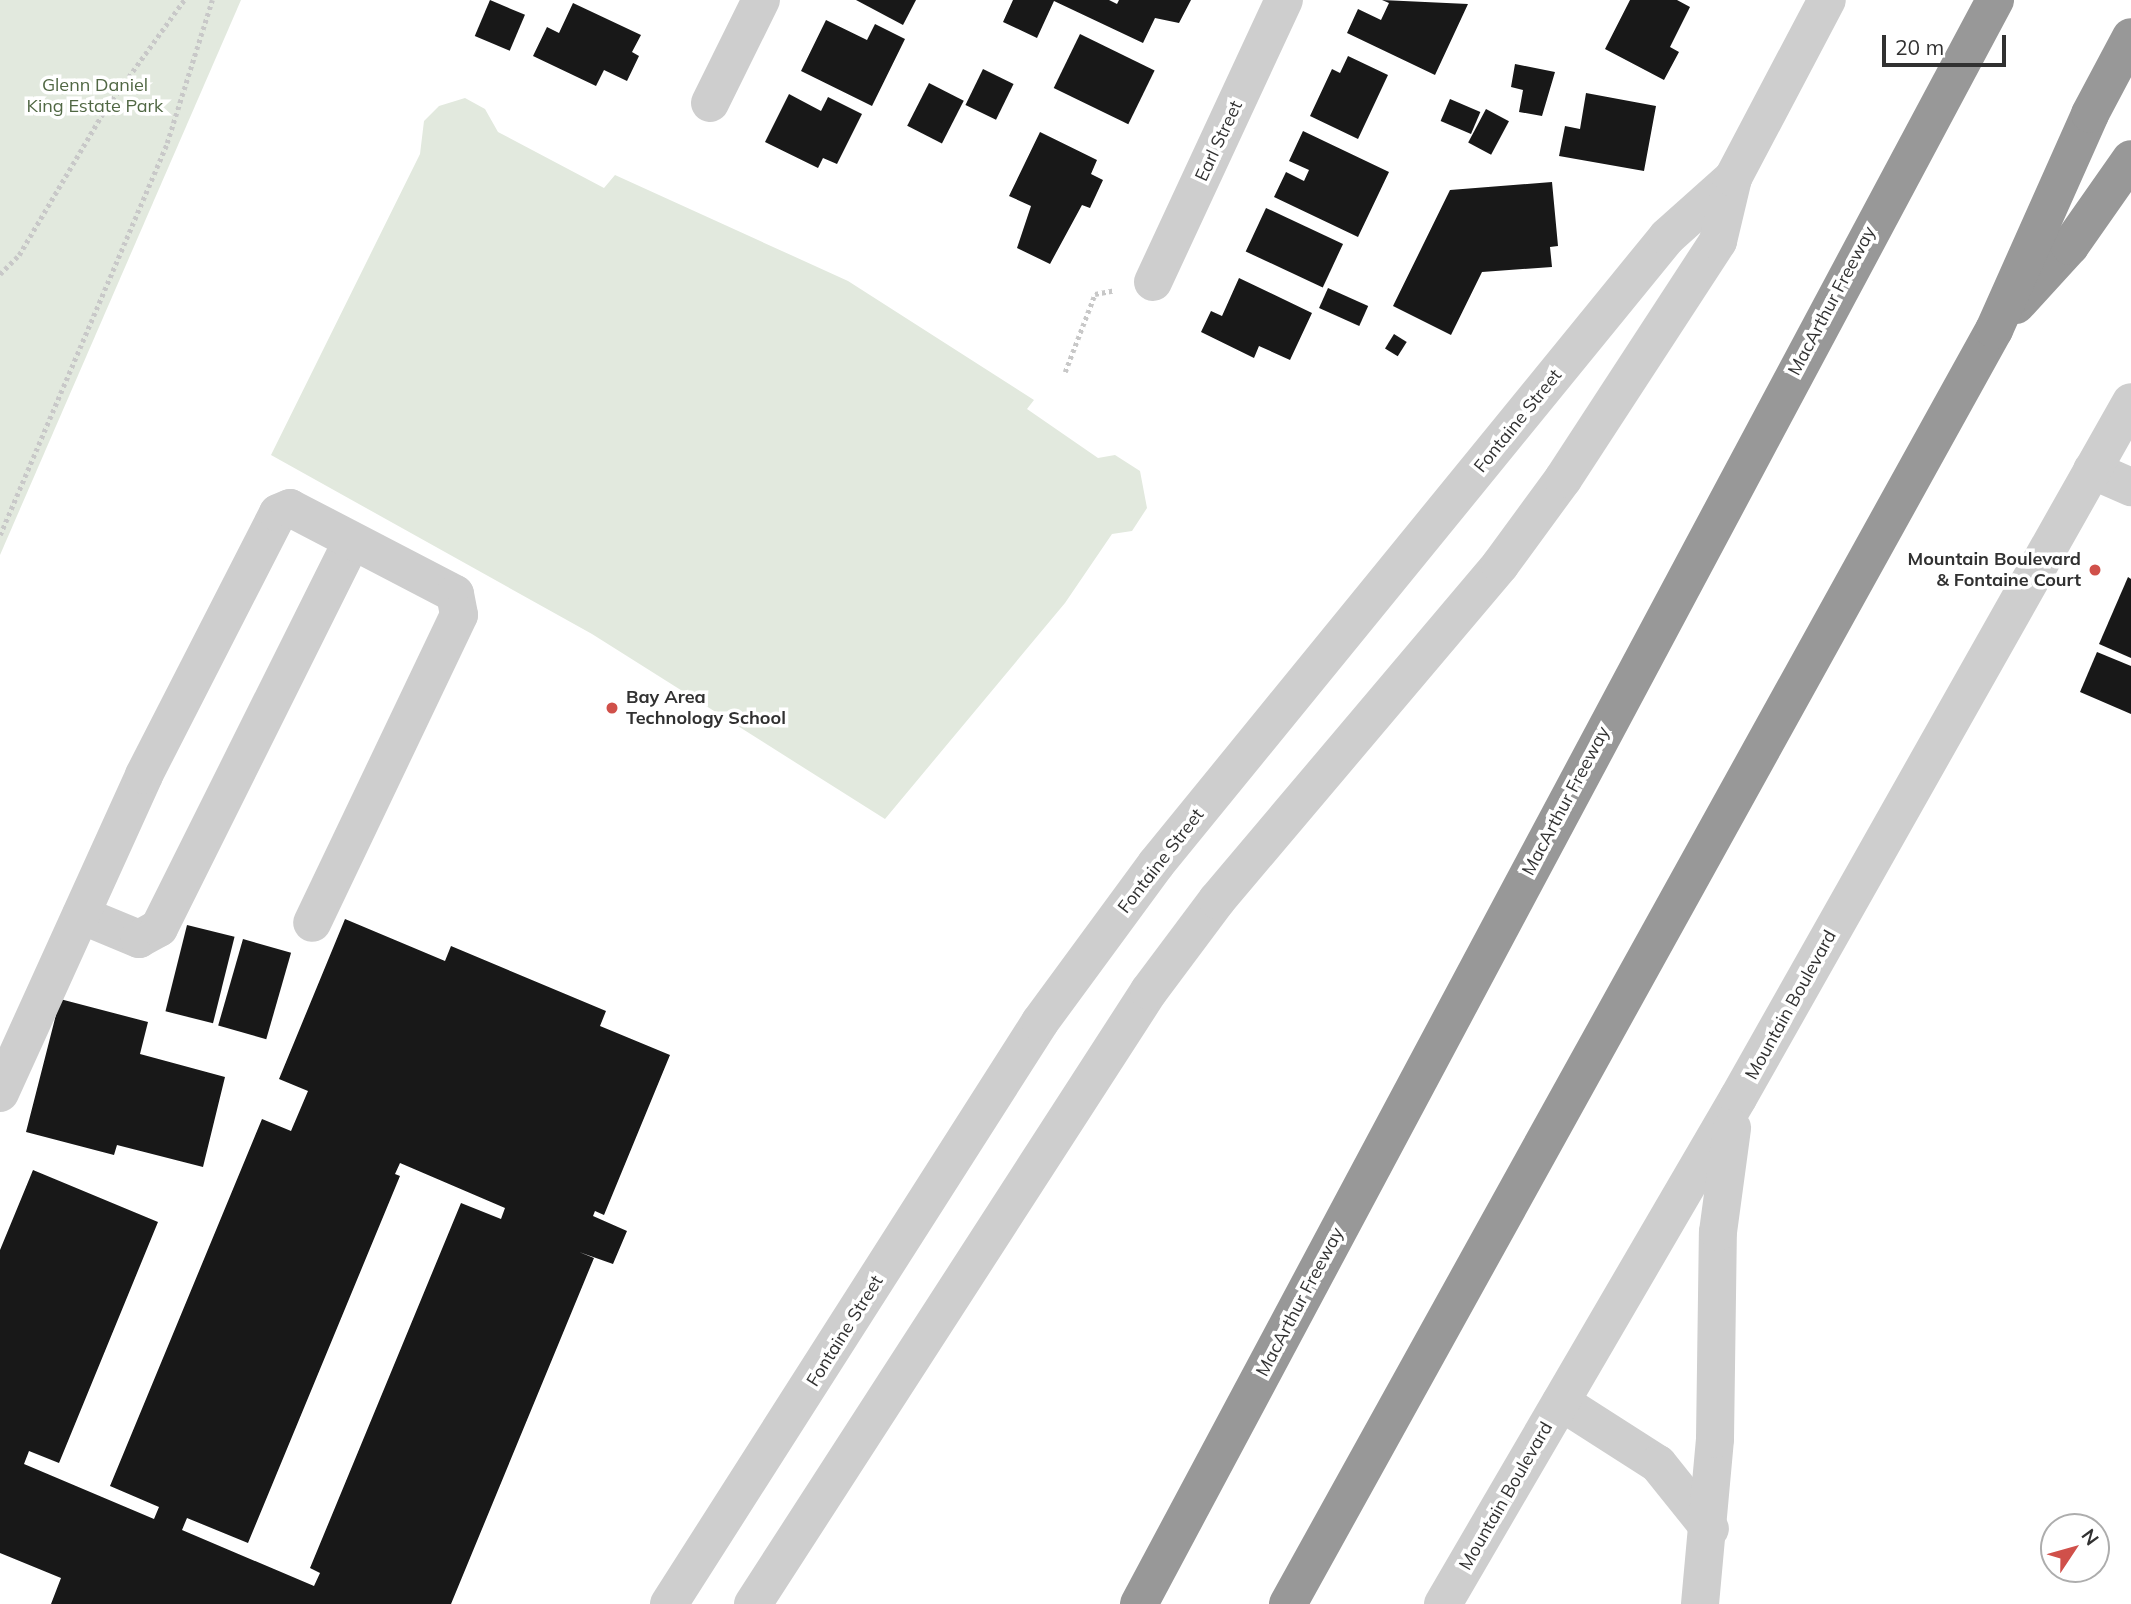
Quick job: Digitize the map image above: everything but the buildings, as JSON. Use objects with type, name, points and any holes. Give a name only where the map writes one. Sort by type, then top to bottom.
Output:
[{"type":"highway","points":[[1935,108],[1972,0]]},
{"type":"highway","name":"MacArthur Freeway","points":[[1139,1604],[1995,0]]},
{"type":"highway","points":[[1288,1604],[1994,330],[2090,114],[2131,37]]},
{"type":"highway","points":[[1994,330],[2070,246],[2131,159]]},
{"type":"street","points":[[710,103],[761,0]]},
{"type":"street","name":"Earl Street","points":[[1153,282],[1284,0]]},
{"type":"street","name":"Fontaine Street","points":[[753,1604],[1149,991],[1217,900],[1500,565],[1563,479],[1718,241],[1733,178],[1821,2]]},
{"type":"street","name":"Fontaine Street","points":[[669,1604],[1040,1022],[1156,864],[1667,237],[1733,178]]},
{"type":"street","name":"Mountain Boulevard","points":[[1443,1604],[1738,1098],[2131,402]]},
{"type":"street","points":[[2092,470],[2131,487]]},
{"type":"street","points":[[0,1093],[144,775],[278,513],[290,508],[455,594],[458,614],[312,923]]},
{"type":"street","points":[[81,915],[139,939],[159,928],[352,541]]},
{"type":"street","points":[[1700,1604],[1710,1529],[1718,1232],[1738,1098]]},
{"type":"street","points":[[1561,1402],[1658,1464],[1710,1529]]},
{"type":"street","points":[[733,1604],[786,1551]]},
{"type":"path","points":[[0,274],[19,255],[104,111],[184,0]]},
{"type":"path","points":[[0,535],[167,143],[212,0]]},
{"type":"path","points":[[1065,372],[1095,294]]},
{"type":"green space","name":"Glenn Daniel King Estate Park","points":[[0,0],[241,0],[0,555]]},
{"type":"green space","points":[[465,98],[485,109],[498,132],[604,188],[615,175],[848,281],[1034,400],[1027,409],[1098,458],[1115,455],[1140,471],[1147,508],[1132,531],[1112,534],[1065,603],[885,819],[592,634],[271,455],[420,154],[424,121],[439,106]]},
{"type":"place","name":"Mountain Boulevard & Fontaine Court","points":[[2095,570]]},
{"type":"place","name":"Bay Area Technology School","points":[[612,708]]}]
